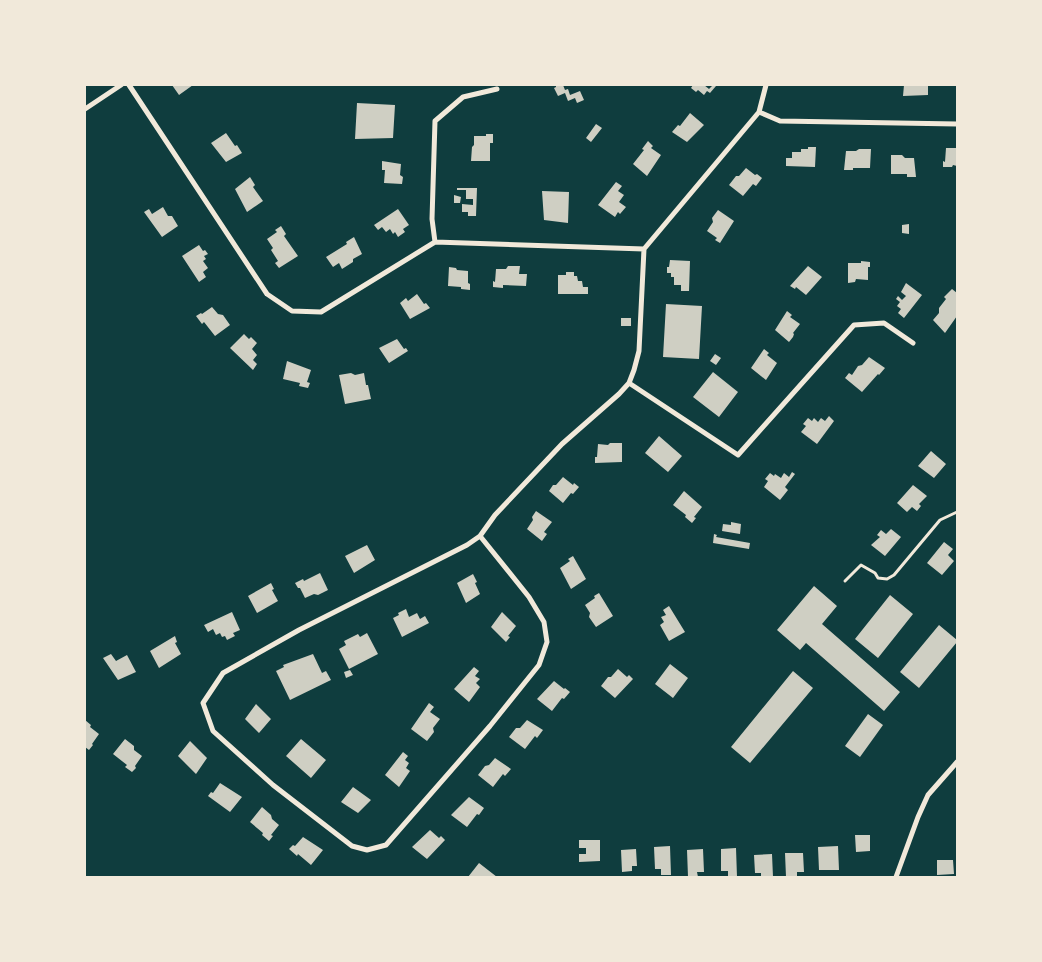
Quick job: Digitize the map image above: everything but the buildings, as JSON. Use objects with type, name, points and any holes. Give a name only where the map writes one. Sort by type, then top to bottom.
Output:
[{"type":"street","points":[[85,109],[121,85]]},
{"type":"street","points":[[128,85],[266,294],[292,311],[321,312],[435,242],[644,249]]},
{"type":"street","points":[[480,536],[529,597],[544,622],[547,642],[539,664],[490,726],[386,845],[368,850],[352,846],[273,785],[213,730],[203,703],[223,673],[299,630],[467,545],[480,536],[495,515],[562,444],[619,394],[629,383],[639,351],[644,249],[759,112],[766,85]]},
{"type":"street","points":[[435,242],[432,219],[435,121],[463,97],[497,89]]},
{"type":"street","points":[[759,112],[780,121],[957,124]]},
{"type":"street","points":[[629,383],[738,455],[854,325],[884,322],[913,343]]},
{"type":"street","points":[[896,877],[915,824],[928,795],[957,762]]},
{"type":"lane","points":[[845,582],[862,565],[875,573],[878,578],[888,579],[894,575],[940,520],[957,512]]}]
